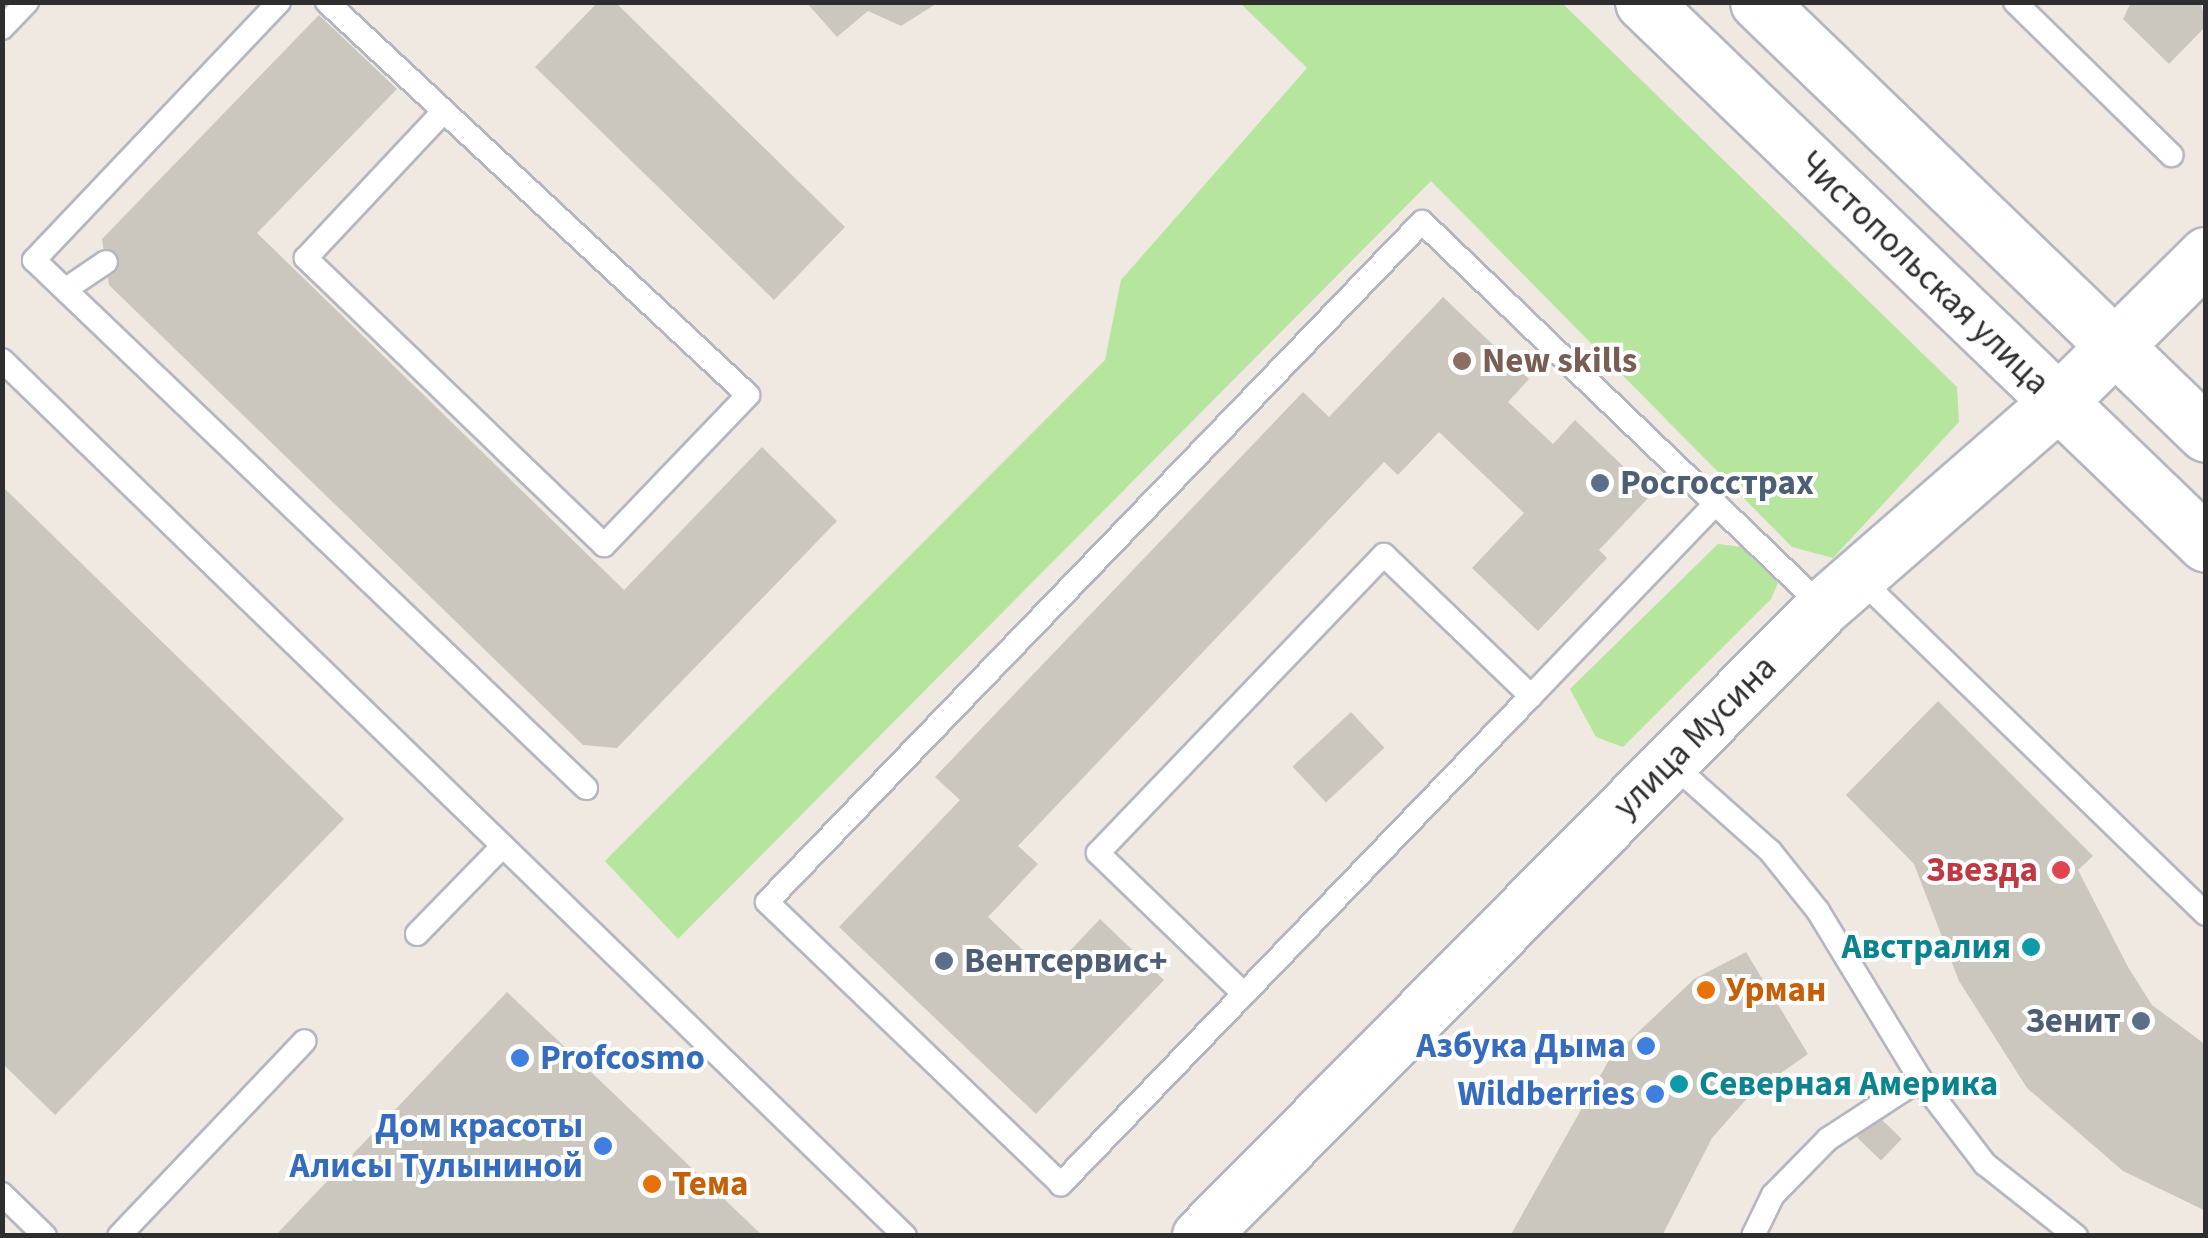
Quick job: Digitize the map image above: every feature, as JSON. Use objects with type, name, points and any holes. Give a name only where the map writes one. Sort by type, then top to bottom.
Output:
[{"type":"main road","name":"Чистопольская улица","points":[[1642,2],[2206,544]]},
{"type":"main road","points":[[1758,2],[2206,434]]},
{"type":"main road","name":"улица Мусина","points":[[1200,1236],[1840,592],[2058,402],[2206,254]]},
{"type":"lane","points":[[2,28],[27,2]]},
{"type":"lane","points":[[279,2],[34,260],[586,788]]},
{"type":"lane","points":[[327,2],[442,114],[748,395],[604,545],[306,258],[442,114]]},
{"type":"lane","points":[[2015,2],[2171,155]]},
{"type":"lane","points":[[1715,504],[1060,1184],[767,902],[1422,222],[1715,504],[1840,592],[2206,914]]},
{"type":"lane","points":[[66,289],[106,262]]},
{"type":"lane","points":[[2,360],[905,1236]]},
{"type":"lane","points":[[1244,994],[1098,852],[1384,555],[1531,696]]},
{"type":"lane","points":[[1670,762],[1770,852],[1818,911],[1920,1079],[1985,1164],[2076,1236]]},
{"type":"lane","points":[[416,934],[503,846]]},
{"type":"lane","points":[[119,1236],[306,1041]]},
{"type":"lane","points":[[1753,1236],[1773,1195],[1828,1139],[1920,1079]]},
{"type":"lane","points":[[2,1194],[45,1236]]},
{"type":"green space","points":[[1240,3],[1562,3],[1957,387],[1959,422],[1833,558],[1792,547],[1431,181],[678,939],[605,861],[1105,360],[1121,280],[1307,68]]},
{"type":"green space","points":[[1718,544],[1742,547],[1778,583],[1771,599],[1623,747],[1596,737],[1570,689]]},
{"type":"building","points":[[598,2],[615,2],[845,227],[774,300],[535,67]]},
{"type":"building","points":[[806,2],[939,2],[901,26],[868,11],[837,37]]},
{"type":"building","points":[[2131,2],[2201,2],[2206,26],[2169,64],[2123,19]]},
{"type":"building","points":[[319,15],[397,89],[257,233],[624,590],[762,447],[837,521],[617,748],[583,745],[109,285],[102,239]]},
{"type":"building","points":[[1443,297],[1529,379],[1508,402],[1553,444],[1575,420],[1652,494],[1599,550],[1607,558],[1538,631],[1472,568],[1524,513],[1439,432],[1398,475],[1384,462],[1018,846],[1038,864],[988,917],[1048,974],[1100,919],[1164,980],[1036,1114],[839,927],[960,800],[935,777],[1303,392],[1329,417]]},
{"type":"building","points":[[2,486],[344,819],[55,1115],[2,1063]]},
{"type":"building","name":"Австралия","points":[[1938,701],[2093,856],[2078,870],[2128,967],[2152,1005],[2206,1045],[2206,1211],[2123,1171],[2027,1088],[1959,981],[1914,864],[1846,795]]},
{"type":"building","points":[[1351,712],[1384,748],[1326,802],[1292,767]]},
{"type":"building","name":"Северная Америка","points":[[1746,952],[1808,1054],[1751,1094],[1712,1138],[1662,1236],[1510,1236],[1609,1060],[1694,979]]},
{"type":"building","points":[[507,992],[763,1236],[275,1236]]},
{"type":"building","points":[[1878,1116],[1902,1139],[1881,1161],[1857,1138]]},
{"type":"place","name":"New skills","points":[[1462,361]]},
{"type":"place","name":"Росгосстрах","points":[[1600,483]]},
{"type":"place","name":"Звезда","points":[[2061,870]]},
{"type":"place","name":"Австралия","points":[[2031,947]]},
{"type":"place","name":"Вентсервис+","points":[[944,961]]},
{"type":"place","name":"Урман","points":[[1706,990]]},
{"type":"place","name":"Зенит","points":[[2141,1021]]},
{"type":"place","name":"Азбука Дыма","points":[[1646,1046]]},
{"type":"place","name":"Profcosmo","points":[[520,1058]]},
{"type":"place","name":"Северная Америка","points":[[1679,1084]]},
{"type":"place","name":"Wildberries","points":[[1655,1094]]},
{"type":"place","name":"Дом красоты Алисы Тулыниной","points":[[603,1146]]},
{"type":"place","name":"Тема","points":[[652,1184]]}]
